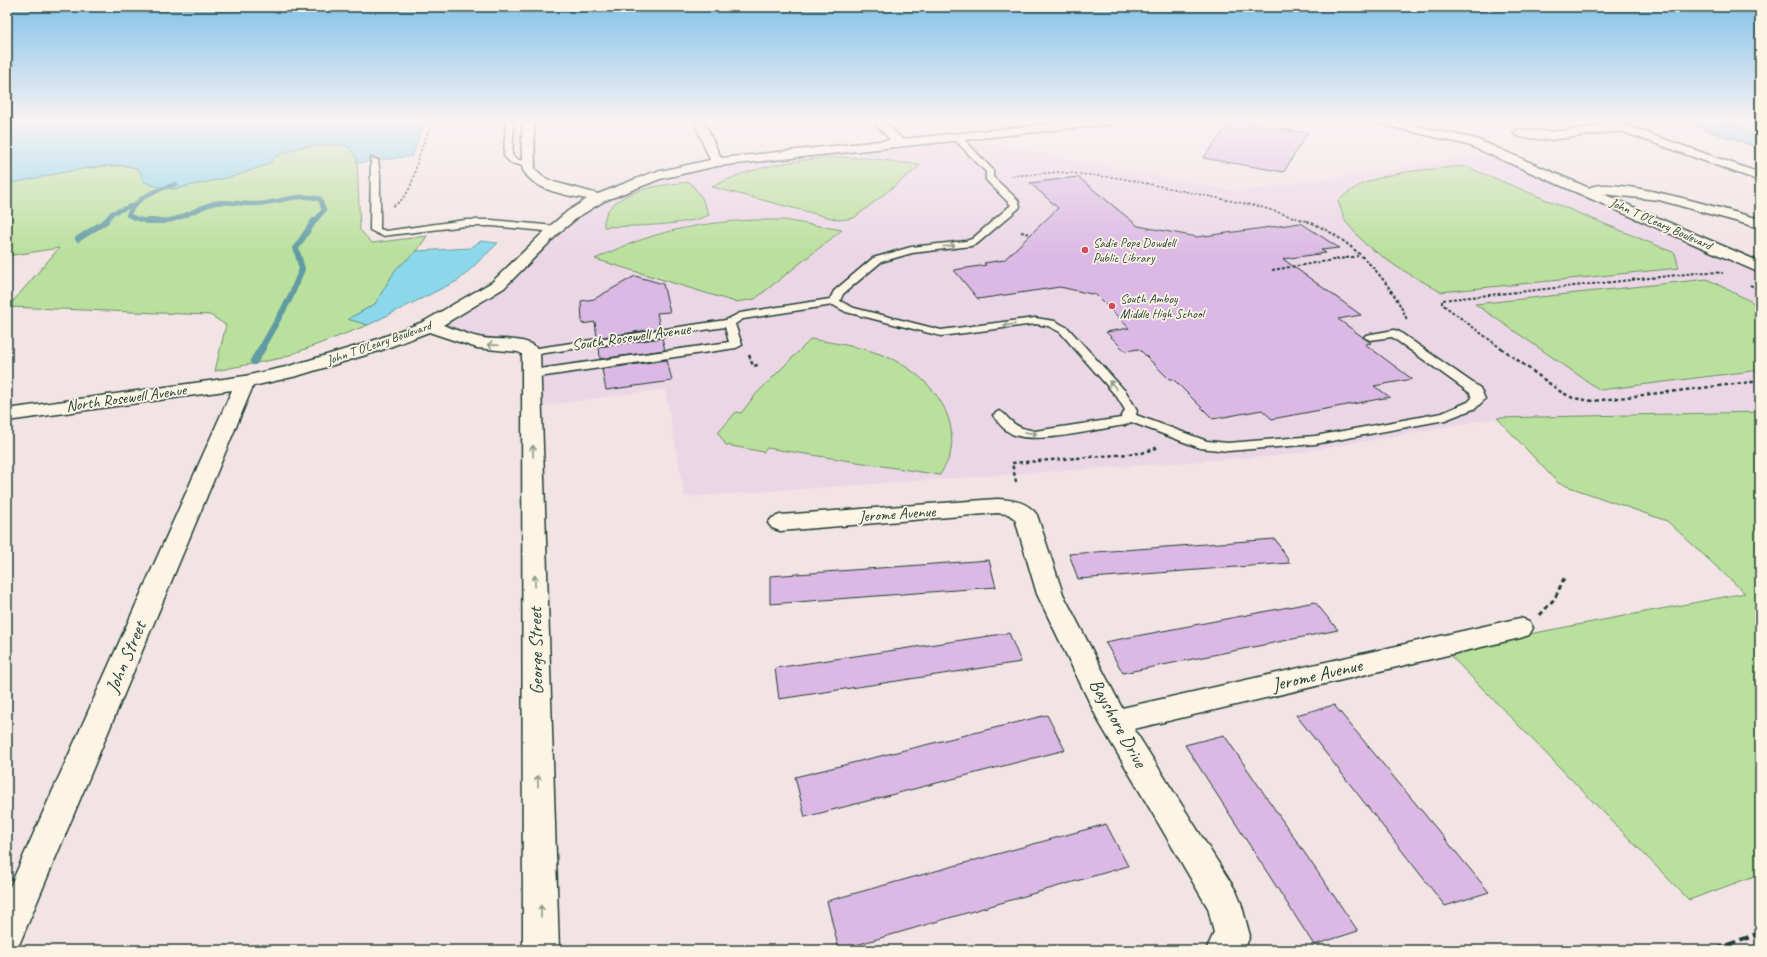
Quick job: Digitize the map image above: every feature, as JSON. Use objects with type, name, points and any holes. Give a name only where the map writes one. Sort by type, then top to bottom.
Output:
[{"type":"street","points":[[529,166],[532,176],[542,182],[599,198]]},
{"type":"street","name":"John T O'Leary Boulevard","points":[[245,382],[338,358],[429,326],[498,286],[555,229],[573,214],[599,198],[656,176],[701,166]]},
{"type":"street","name":"John T O'Leary Boulevard","points":[[1528,166],[1760,268]]},
{"type":"street","points":[[1729,166],[1760,177]]},
{"type":"street","points":[[1586,190],[1618,190],[1642,193],[1760,224]]},
{"type":"street","name":"South Rosewell Avenue","points":[[429,326],[477,344],[522,347],[532,363]]},
{"type":"street","name":"George Street","points":[[532,363],[541,950]]},
{"type":"street","name":"North Rosewell Avenue","points":[[7,415],[245,382]]},
{"type":"street","name":"John Street","points":[[7,933],[245,382]]},
{"type":"street","name":"Jerome Avenue","points":[[780,523],[997,506],[1015,494]]},
{"type":"street","name":"Bayshore Drive","points":[[1015,494],[1025,515],[1050,594],[1114,722],[1224,903],[1228,943]]},
{"type":"street","name":"Jerome Avenue","points":[[1114,722],[1520,628]]},
{"type":"lane","points":[[375,166],[376,176],[375,230],[385,234],[465,223],[492,223],[555,229]]},
{"type":"lane","points":[[984,166],[990,172],[990,179],[1015,202],[1016,206],[975,241],[968,244],[910,250],[877,260],[838,293],[834,302],[864,314],[941,333],[1035,321],[1051,323],[1064,330],[1122,395],[1131,410],[1129,418]]},
{"type":"lane","name":"South Rosewell Avenue","points":[[532,363],[729,323],[740,316],[834,302]]},
{"type":"lane","points":[[532,363],[736,345],[729,323]]},
{"type":"lane","points":[[999,415],[1006,424],[1017,431],[1035,435],[1121,422],[1129,418],[1205,445],[1228,447],[1315,440],[1444,416],[1472,405],[1479,398],[1476,391],[1394,333],[1370,337]]},
{"type":"path","points":[[375,213],[402,203],[413,183],[416,166]]},
{"type":"path","points":[[990,179],[1046,172],[1090,173],[1275,211],[1313,224],[1358,256],[1381,277],[1402,306],[1407,320],[1405,328],[1402,332],[1394,333]]},
{"type":"path","points":[[1021,232],[1031,234]]},
{"type":"path","points":[[1272,270],[1358,256]]},
{"type":"path","points":[[1727,275],[1706,272],[1448,298],[1442,300],[1442,304],[1561,392],[1578,399],[1593,401],[1760,381]]},
{"type":"path","points":[[1746,284],[1760,290]]},
{"type":"path","points":[[1015,494],[1012,463],[1142,453],[1163,444]]},
{"type":"path","points":[[1520,628],[1536,619],[1555,598],[1565,576]]},
{"type":"shaded area","name":"South Amboy Middle High School","points":[[709,166],[1103,166],[1237,192],[1414,166],[1528,166],[1760,268],[1760,412],[1497,418],[1286,455],[685,497],[665,389],[533,407],[531,351],[429,326],[498,285],[599,198],[689,168]]},
{"type":"green space","points":[[106,166],[125,166],[137,168],[142,174],[174,189],[235,176],[263,166],[357,166],[360,230],[372,243],[427,236],[417,251],[396,269],[375,304],[348,319],[368,325],[282,358],[215,371],[226,325],[210,315],[8,307],[59,248],[7,256],[7,184],[69,171]]},
{"type":"green space","points":[[771,166],[920,166],[854,218],[839,220],[712,187],[758,169]]},
{"type":"green space","points":[[1465,166],[1675,253],[1679,268],[1441,292],[1397,267],[1365,244],[1345,221],[1338,201],[1348,192],[1367,182],[1394,174]]},
{"type":"green space","points":[[690,182],[702,198],[709,215],[700,219],[673,223],[643,226],[604,227],[606,215],[613,205],[623,197],[651,188]]},
{"type":"green space","points":[[784,220],[842,230],[755,299],[735,302],[595,259],[634,242],[672,231],[731,221]]},
{"type":"green space","points":[[1707,279],[1760,306],[1760,370],[1600,390],[1475,304]]},
{"type":"green space","points":[[811,339],[871,351],[895,360],[909,369],[933,390],[942,404],[948,418],[952,434],[951,450],[947,463],[940,475],[767,448],[764,452],[726,445],[718,433],[736,412],[741,413],[756,394]]},
{"type":"green space","points":[[1760,412],[1760,874],[1689,900],[1445,650],[1745,593],[1667,521],[1558,483],[1497,418]]},
{"type":"water","points":[[7,166],[106,166],[74,170],[7,184]]},
{"type":"water","points":[[122,166],[263,166],[235,176],[174,189],[151,185],[142,180],[140,171]]},
{"type":"water","points":[[481,241],[498,243],[459,280],[368,325],[348,319],[375,304],[396,269],[417,251],[470,248]]},
{"type":"building","points":[[1247,166],[1288,166],[1284,172]]},
{"type":"building","points":[[1078,177],[1138,226],[1197,237],[1301,223],[1339,248],[1321,250],[1326,253],[1283,259],[1361,315],[1338,319],[1371,343],[1365,344],[1412,379],[1374,386],[1390,397],[1272,419],[1262,410],[1213,419],[1173,379],[1169,379],[1139,349],[1125,351],[1106,332],[1129,328],[1096,295],[1060,287],[978,299],[954,270],[986,265],[984,263],[1004,260],[1058,208],[1030,183]]},
{"type":"building","points":[[635,276],[663,284],[670,312],[657,313],[660,328],[597,338],[595,322],[582,324],[581,301],[594,299]]},
{"type":"building","points":[[662,338],[665,350],[600,359],[599,347]]},
{"type":"building","points":[[667,360],[672,381],[606,390],[602,369]]},
{"type":"building","points":[[1275,539],[1290,563],[1078,579],[1069,554]]},
{"type":"building","points":[[989,560],[996,587],[770,604],[770,576]]},
{"type":"building","points":[[1315,602],[1338,630],[1123,673],[1105,642]]},
{"type":"building","points":[[1009,633],[1021,662],[779,699],[775,668]]},
{"type":"building","points":[[1334,705],[1489,892],[1445,906],[1296,715]]},
{"type":"building","points":[[1047,715],[1065,750],[805,817],[795,777]]},
{"type":"building","points":[[1224,735],[1358,931],[1314,945],[1185,745]]},
{"type":"building","points":[[1106,824],[1128,866],[839,950],[827,901]]},
{"type":"waterway","points":[[151,221],[128,215],[132,208],[142,198],[155,191],[176,184]]},
{"type":"waterway","points":[[151,221],[159,222],[175,219],[215,203],[225,202],[249,204],[312,197],[320,199],[324,210],[314,222]]},
{"type":"waterway","points":[[106,221],[112,213],[131,206]]},
{"type":"waterway","points":[[78,239],[106,221]]},
{"type":"waterway","points":[[146,221],[151,221]]},
{"type":"waterway","points":[[151,221],[164,221]]},
{"type":"waterway","points":[[261,349],[290,298],[302,269],[296,248],[314,221]]},
{"type":"waterway","points":[[254,361],[262,348]]},
{"type":"railway","points":[[1715,950],[1760,933]]},
{"type":"place","name":"Sadie Pope Dowdell Public Library","points":[[1085,250]]},
{"type":"place","name":"South Amboy Middle High School","points":[[1112,306]]}]
